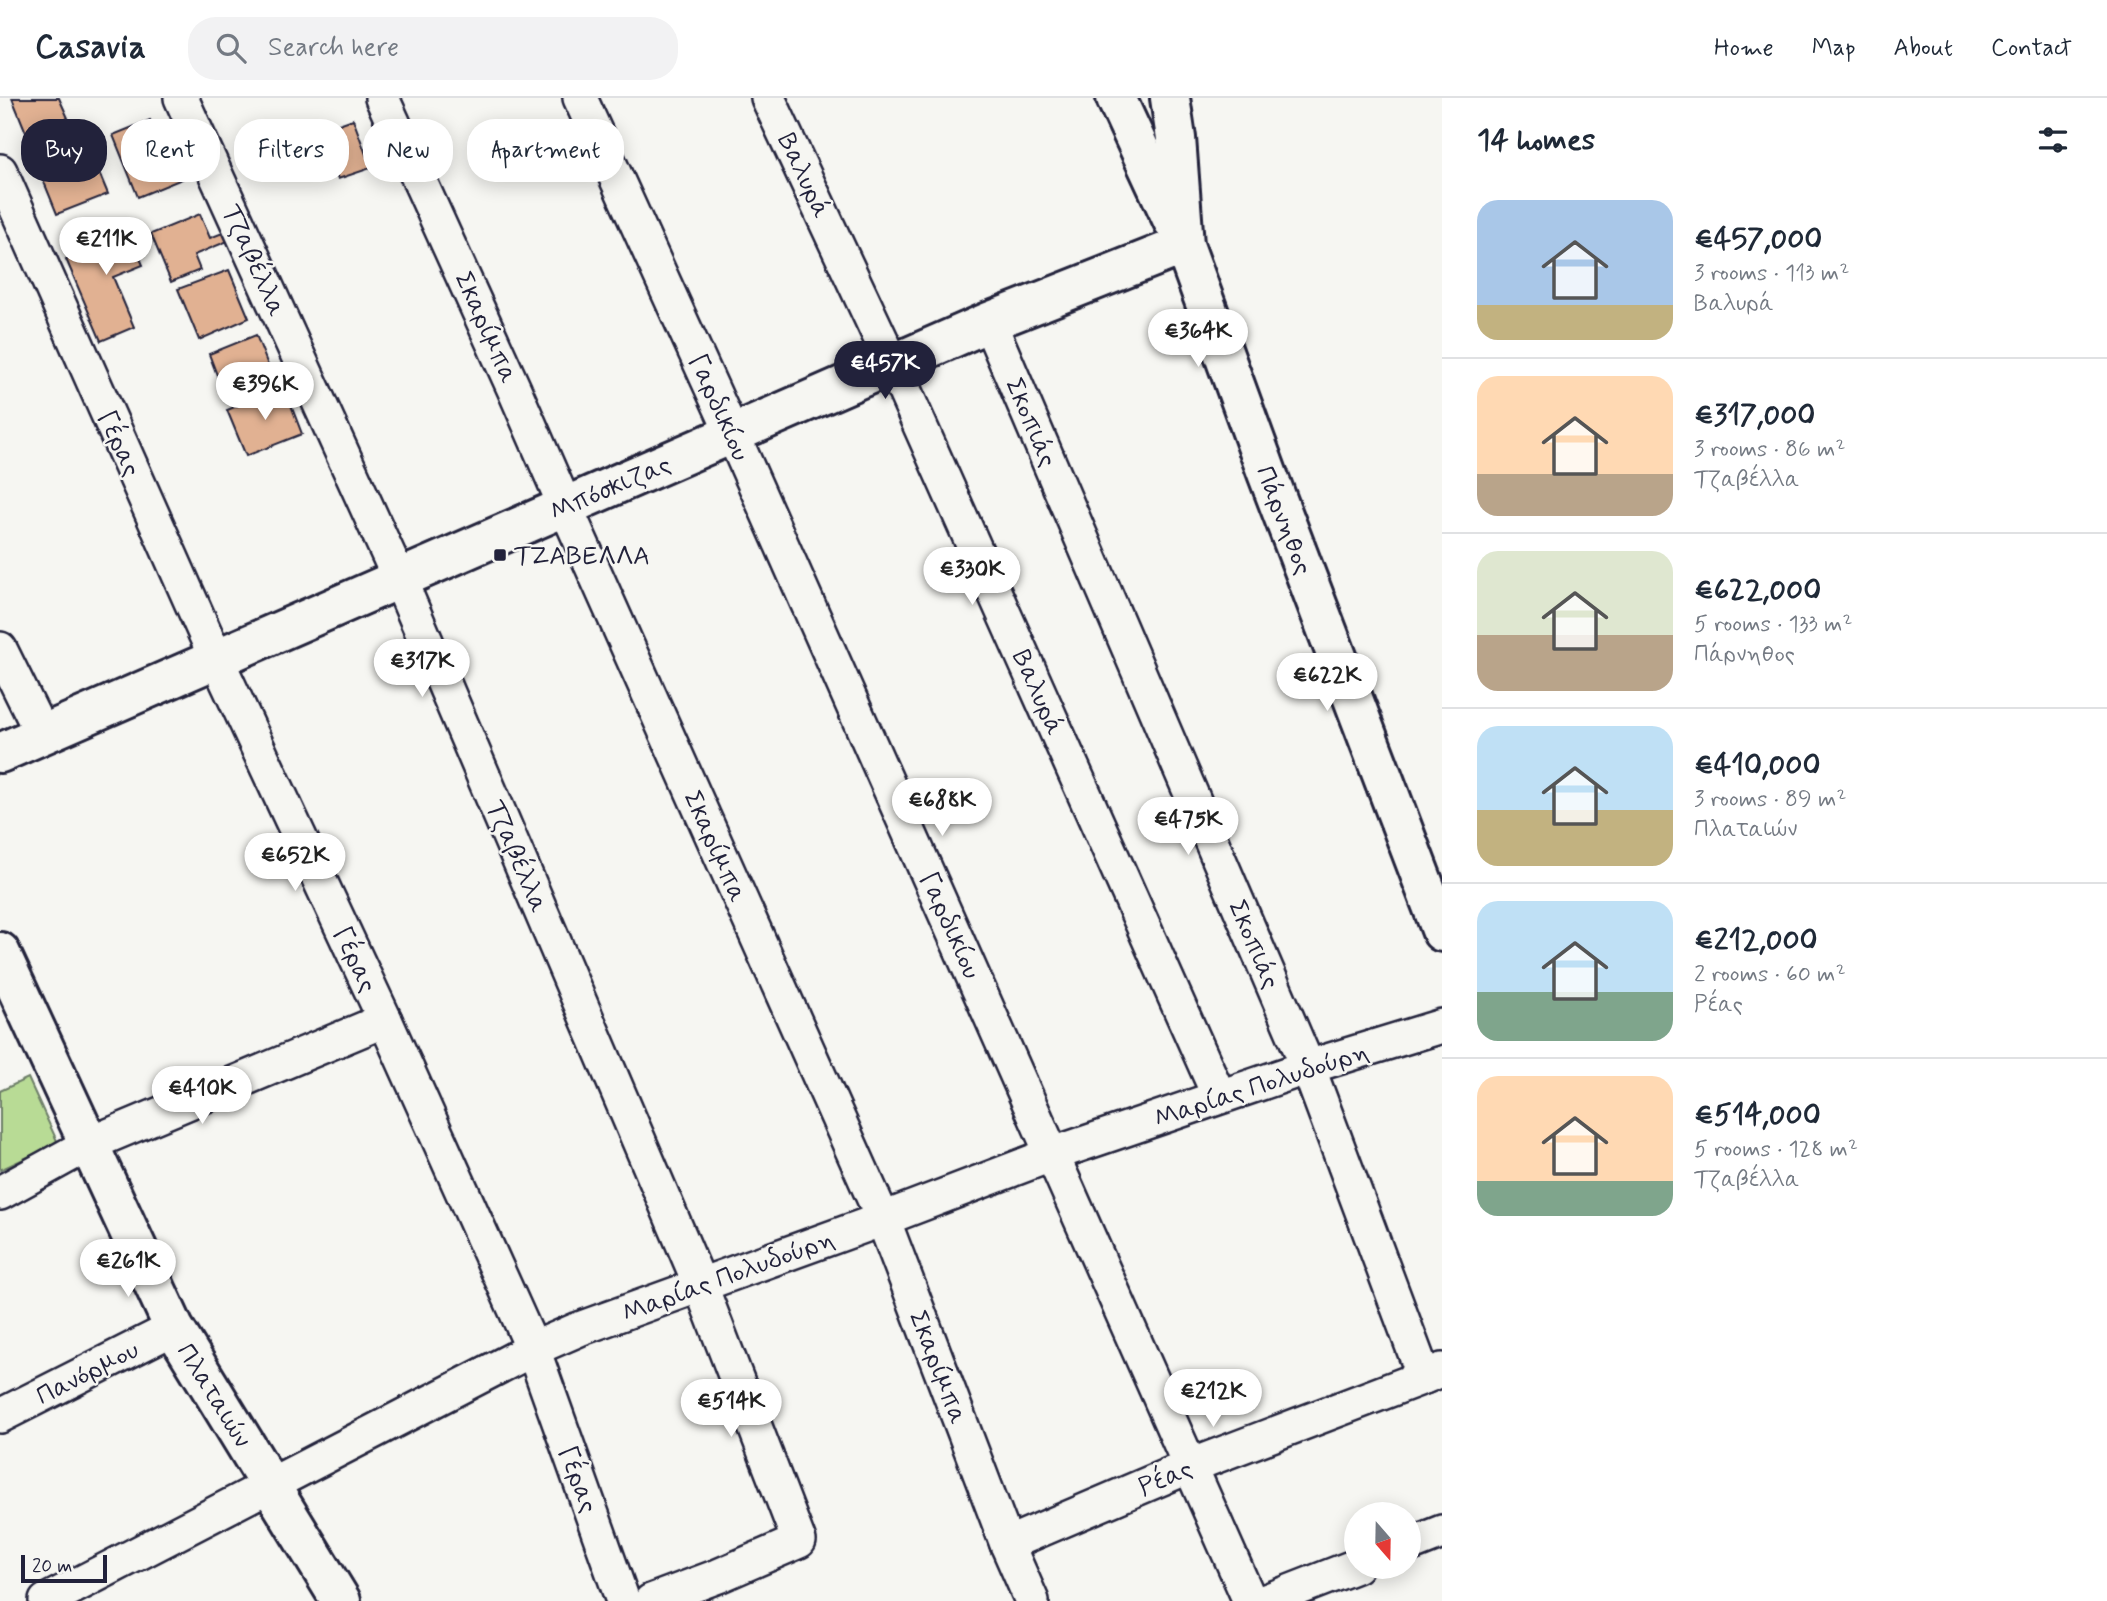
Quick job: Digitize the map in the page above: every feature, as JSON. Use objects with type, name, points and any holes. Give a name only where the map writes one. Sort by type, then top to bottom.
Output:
[{"type":"street","name":"Τζαβέλλα","points":[[181,98],[400,579],[700,1284],[799,1541],[723,1589]]},
{"type":"street","name":"Σκαρίμπα","points":[[382,98],[520,401],[883,1219],[1031,1601]]},
{"type":"street","name":"Γαρδικίου","points":[[580,98],[733,435],[1250,1601]]},
{"type":"street","name":"Βαλυρά","points":[[768,98],[893,365],[1219,1096]]},
{"type":"street","points":[[1116,98],[1184,245]]},
{"type":"street","name":"Πάρνηθος","points":[[1170,98],[1176,138],[1184,245],[1267,473],[1442,932]]},
{"type":"street","name":"Γέρας","points":[[0,171],[216,659],[385,1020],[533,1349],[622,1601]]},
{"type":"street","name":"Μπόσκιζας","points":[[0,752],[989,322],[1184,245]]},
{"type":"street","name":"Σκοπιάς","points":[[989,322],[1308,1067],[1433,1374]]},
{"type":"street","points":[[0,649],[42,734]]},
{"type":"street","name":"Πλαταιών","points":[[0,953],[174,1328],[341,1601]]},
{"type":"street","points":[[0,1193],[89,1144],[385,1020]]},
{"type":"street","name":"Μαρίας Πολυδούρη","points":[[46,1601],[533,1349],[579,1329],[1053,1154],[1219,1096],[1442,1026]]},
{"type":"street","name":"Πανόρμου","points":[[0,1416],[174,1328]]},
{"type":"street","name":"Ρέας","points":[[1007,1544],[1190,1466],[1433,1374]]},
{"type":"street","points":[[1421,1540],[1442,1532]]},
{"type":"street","points":[[1266,1601],[1344,1571]]},
{"type":"street","points":[[651,1601],[723,1589]]},
{"type":"green space","points":[[28,1078],[58,1143],[0,1170],[0,1091]]},
{"type":"building","points":[[12,98],[59,98],[68,118],[21,119]]},
{"type":"building","points":[[353,119],[363,146],[363,171],[349,175],[349,120]]},
{"type":"building","points":[[121,132],[121,155],[113,135]]},
{"type":"building","points":[[44,182],[103,182],[108,194],[57,214]]},
{"type":"building","points":[[132,182],[175,182],[138,197]]},
{"type":"building","points":[[200,214],[210,238],[225,232],[228,241],[194,255],[200,270],[171,282],[151,234]]},
{"type":"building","points":[[123,219],[143,265],[113,277],[134,327],[101,341],[66,259],[92,248],[86,234]]},
{"type":"building","points":[[229,270],[249,318],[199,340],[178,289]]},
{"type":"building","points":[[256,335],[271,373],[223,391],[209,354]]},
{"type":"building","points":[[284,387],[302,434],[246,456],[227,410]]},
{"type":"place","name":"ΤΖΑΒΕΛΛΑ","points":[[500,555]]}]
